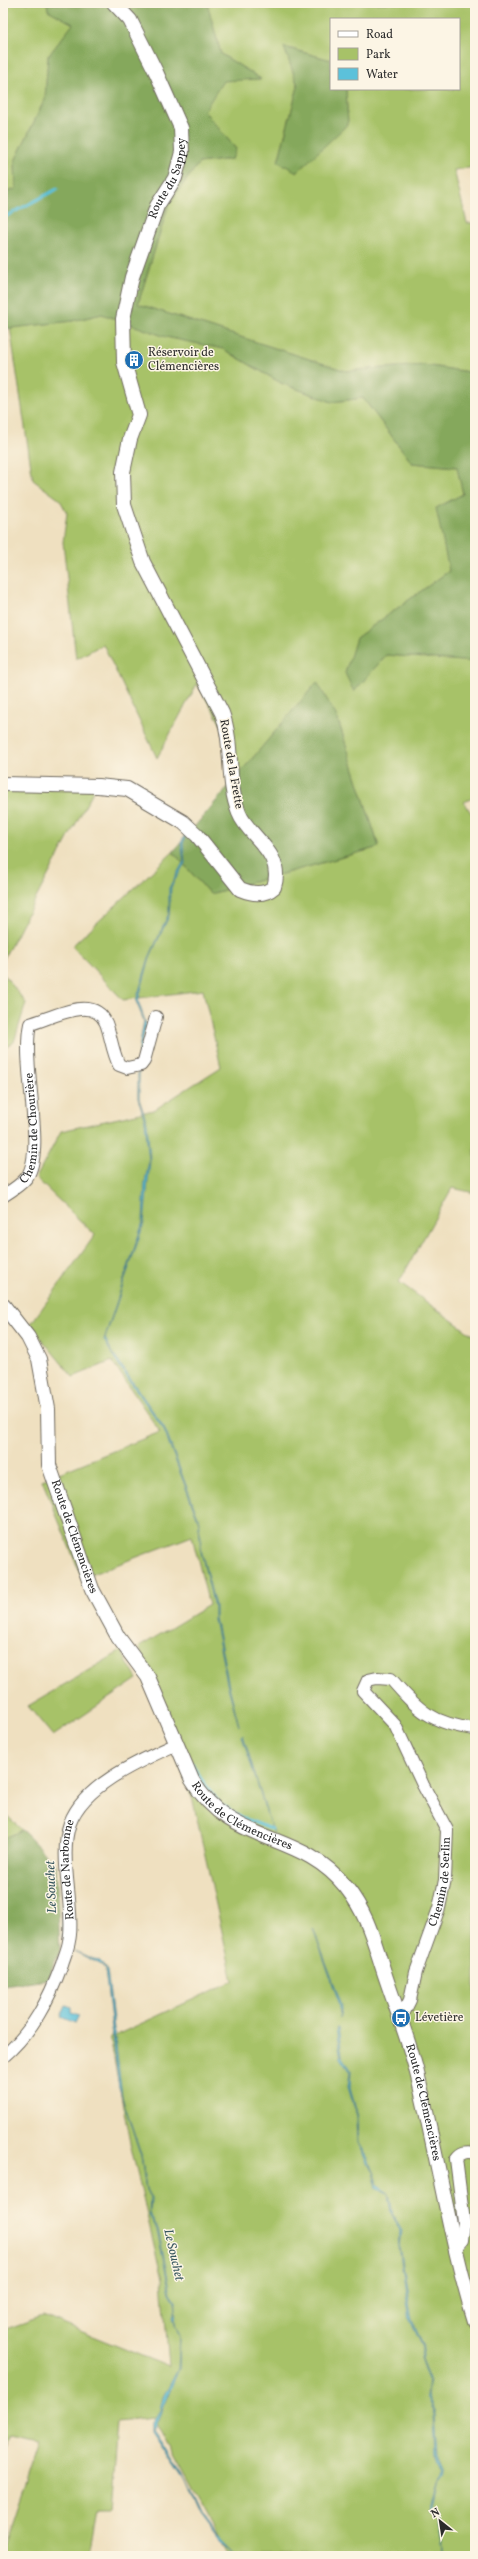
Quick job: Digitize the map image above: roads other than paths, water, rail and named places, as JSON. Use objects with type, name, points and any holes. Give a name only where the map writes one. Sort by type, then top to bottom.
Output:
[{"type":"street","name":"Route du Sappey","points":[[114,3],[130,20],[168,99],[181,128],[182,152],[175,178],[158,206],[132,277],[123,319]]},
{"type":"street","name":"Route de la Frette","points":[[3,784],[98,786],[127,789],[183,822],[197,835],[240,889],[251,894],[270,891],[274,887],[274,870],[267,848],[257,835],[244,824],[238,813],[230,776],[226,724],[222,713],[143,562],[124,505],[123,472],[130,439],[139,415],[124,362],[123,319]]},
{"type":"street","name":"Chemin de Chourière","points":[[3,1196],[26,1178],[36,1151],[27,1060],[30,1024],[79,1008],[94,1011],[106,1022],[119,1065],[127,1068],[141,1065],[144,1061],[156,1017]]},
{"type":"street","name":"Route de Clémencières","points":[[3,1305],[28,1337],[39,1359],[48,1409],[49,1464],[92,1589],[118,1637],[148,1676],[192,1780],[211,1808],[234,1824],[307,1853],[323,1862],[346,1886],[368,1920],[419,2077],[456,2248],[475,2321]]},
{"type":"street","name":"Chemin de Serlin","points":[[401,2018],[410,2000],[416,1972],[439,1908],[446,1880],[448,1845],[447,1830],[423,1785],[395,1725],[363,1691],[368,1680],[376,1678],[391,1679],[425,1713],[449,1726],[475,1729]]},
{"type":"street","name":"Route de Narbonne","points":[[3,2057],[22,2040],[39,2016],[54,1988],[70,1941],[67,1858],[70,1823],[86,1799],[101,1786],[146,1757],[177,1744]]},
{"type":"street","points":[[394,2000],[410,2000]]},
{"type":"street","points":[[456,2248],[462,2240],[464,2222],[456,2159],[460,2154],[469,2151],[475,2152]]},
{"type":"water","points":[[187,830],[183,844],[185,863],[171,887],[169,916],[150,957],[138,1001],[146,1024],[139,1057],[139,1099],[147,1123],[150,1160],[144,1223],[105,1338],[111,1351],[164,1427],[198,1520],[163,1428],[117,1363],[104,1340],[143,1222],[145,1182],[149,1161],[145,1121],[138,1098],[138,1055],[144,1021],[136,1001],[149,958],[169,913],[169,888],[184,861],[181,843]]},
{"type":"water","points":[[200,1533],[202,1554],[215,1606],[215,1618],[239,1726],[228,1687],[214,1619],[214,1607],[201,1552]]},
{"type":"water","points":[[243,1735],[273,1834],[242,1736]]},
{"type":"water","points":[[313,1928],[342,2005],[339,2019],[340,2005]]},
{"type":"water","points":[[74,1951],[101,1962],[107,1970],[122,2097],[141,2154],[146,2189],[151,2199],[150,2214],[158,2229],[171,2293],[176,2300],[176,2307],[175,2301],[170,2293],[157,2229],[149,2215],[150,2198],[146,2190],[141,2156],[119,2088],[105,1969],[102,1965]]},
{"type":"water","points":[[66,2005],[71,2007],[71,2012],[79,2015],[75,2023],[61,2017]]},
{"type":"water","points":[[336,2028],[338,2028],[342,2055],[351,2070],[350,2088],[358,2117],[359,2143],[369,2160],[378,2186],[389,2193],[393,2215],[402,2230],[400,2247],[412,2320],[424,2348],[421,2359],[429,2379],[427,2395],[435,2414],[438,2455],[445,2472],[444,2477],[440,2482],[443,2472],[436,2455],[434,2414],[426,2397],[428,2380],[420,2358],[423,2348],[410,2320],[399,2247],[400,2230],[391,2213],[388,2193],[377,2189],[373,2172],[358,2143],[357,2116],[348,2087],[350,2071],[341,2058]]},
{"type":"water","points":[[176,2310],[175,2323],[173,2317]]},
{"type":"water","points":[[180,2340],[179,2368],[153,2431],[184,2479],[201,2516],[217,2538],[235,2556],[220,2544],[200,2517],[184,2481],[152,2433],[152,2423],[160,2410],[163,2397],[178,2368]]},
{"type":"water","points":[[440,2482],[434,2509],[435,2512],[441,2513],[442,2556],[439,2514],[432,2514],[431,2512]]},
{"type":"waterway","points":[[3,218],[57,189]]},
{"type":"waterway","points":[[193,1764],[199,1776],[218,1801]]},
{"type":"waterway","points":[[224,1806],[238,1816],[271,1829]]},
{"type":"waterway","name":"Le Souchet","points":[[64,1904],[64,1936]]},
{"type":"place","name":"Réservoir de Clémencières","points":[[134,360]]},
{"type":"place","name":"Lévetière","points":[[401,2018]]}]
